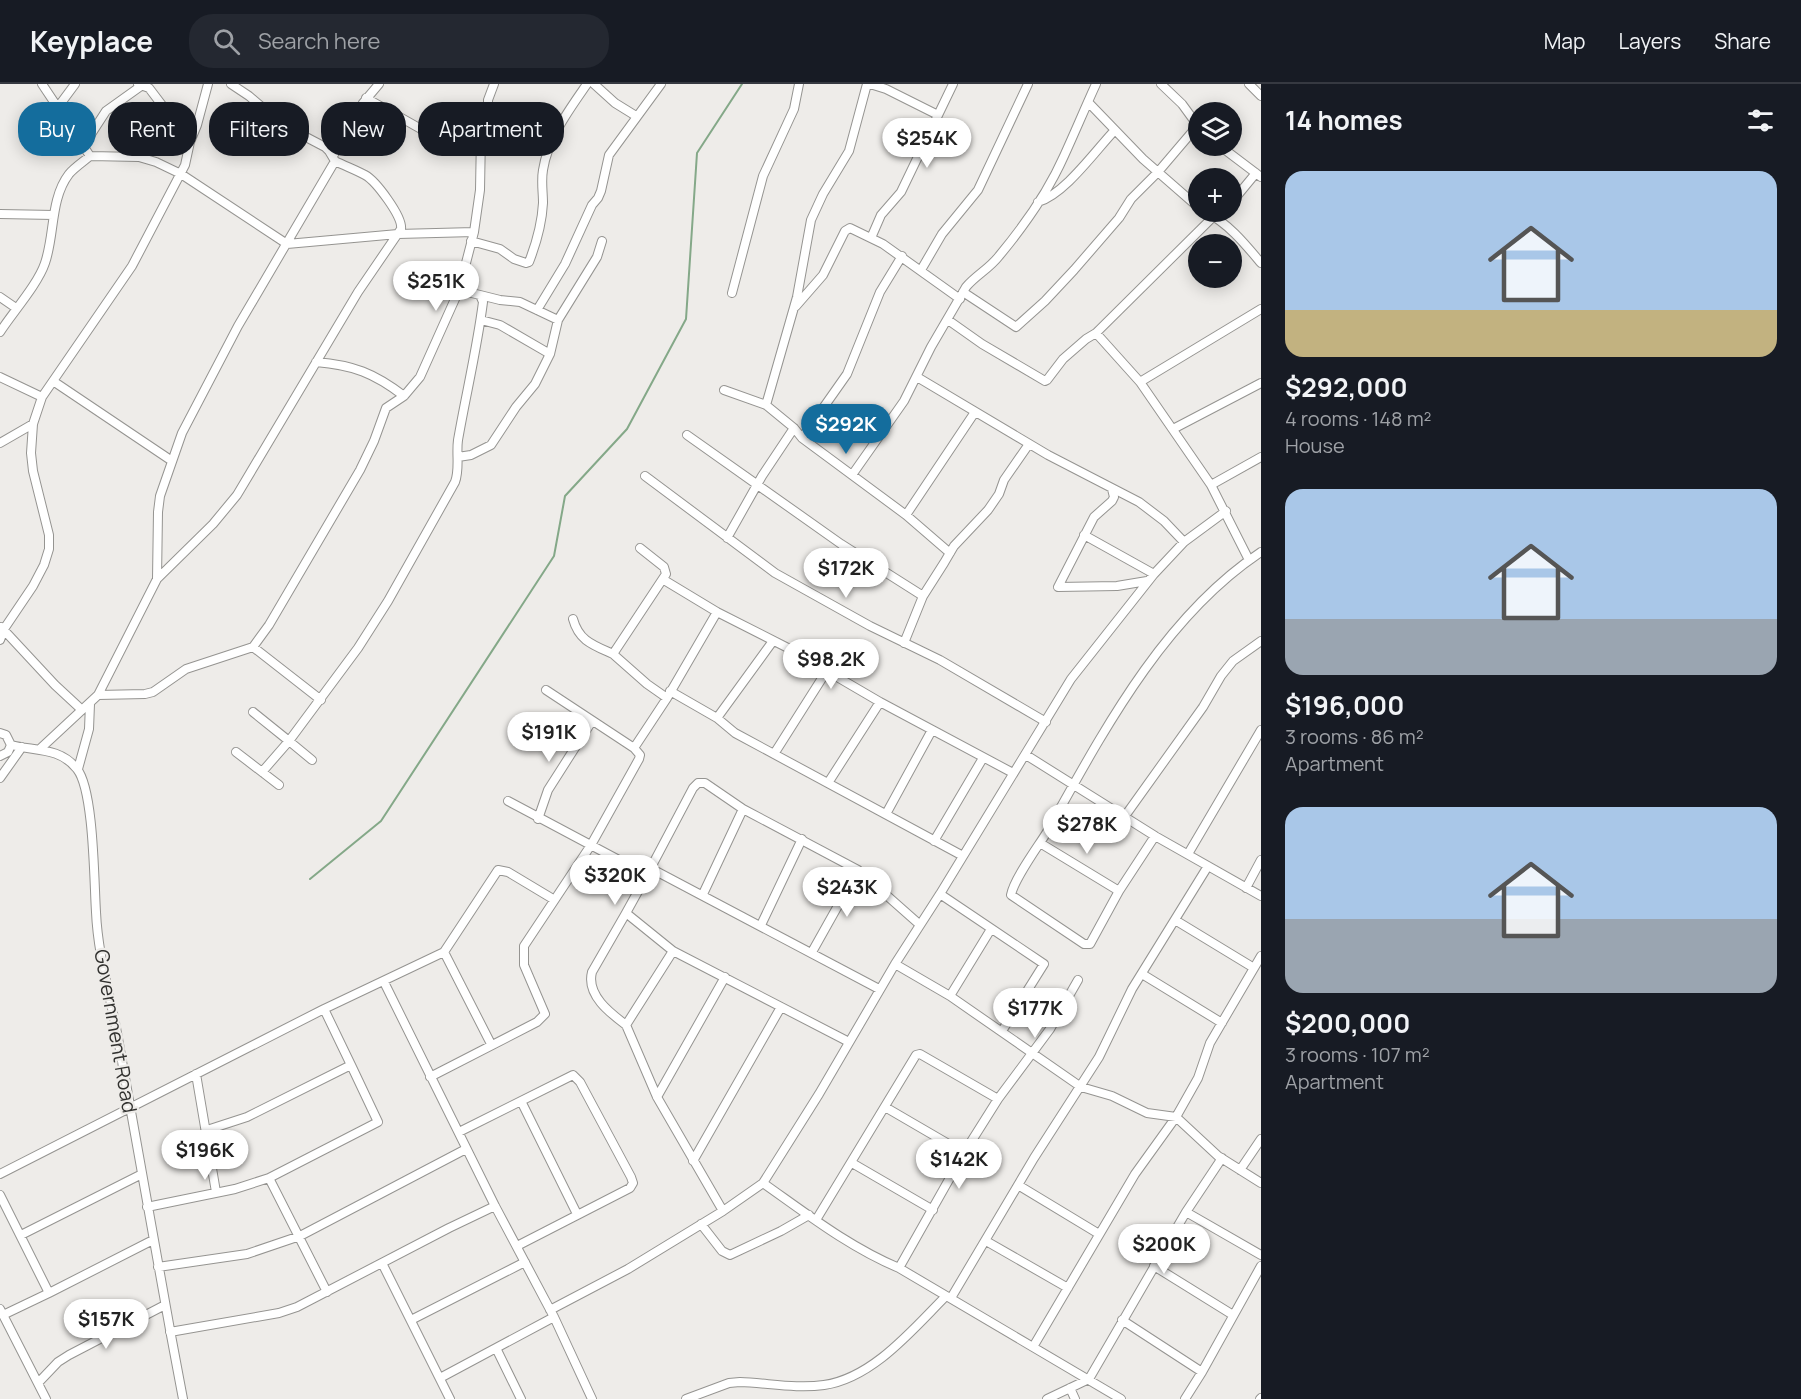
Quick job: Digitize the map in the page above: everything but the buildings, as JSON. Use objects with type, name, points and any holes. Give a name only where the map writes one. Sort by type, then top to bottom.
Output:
[{"type":"street","points":[[42,84],[55,102]]},
{"type":"street","points":[[62,102],[75,84]]},
{"type":"street","points":[[197,122],[208,84]]},
{"type":"street","points":[[41,748],[98,695],[158,579],[213,524],[237,495],[358,292],[401,229],[401,220],[373,181],[334,159],[324,147],[307,140],[283,125],[231,84]]},
{"type":"street","points":[[158,579],[160,495],[182,433],[238,326],[287,244],[366,98],[379,84]]},
{"type":"street","points":[[488,102],[494,84]]},
{"type":"street","points":[[0,332],[38,278],[45,263],[62,187],[69,174],[90,156],[139,157],[156,162],[181,174],[287,244],[398,234],[473,236],[500,249],[514,259],[529,262],[535,246],[543,206],[542,173],[549,147],[564,117],[587,84]]},
{"type":"street","points":[[594,84],[615,103],[636,116]]},
{"type":"street","points":[[537,310],[566,264],[592,205],[598,198],[609,155],[660,84]]},
{"type":"street","points":[[732,293],[764,176],[794,109],[799,84]]},
{"type":"street","points":[[766,405],[794,308],[811,220],[823,194],[849,151],[868,84],[886,89],[938,115]]},
{"type":"street","points":[[871,238],[881,214],[901,192],[952,84]]},
{"type":"street","points":[[921,270],[942,234],[978,190],[1028,84]]},
{"type":"street","points":[[852,475],[896,414],[931,347],[972,279],[990,267],[998,258],[1038,201],[1065,155],[1096,84]]},
{"type":"street","points":[[1161,84],[1188,112]]},
{"type":"street","points":[[1249,84],[1261,96]]},
{"type":"street","points":[[96,126],[106,111],[144,86],[157,102]]},
{"type":"street","points":[[366,98],[418,127]]},
{"type":"street","points":[[1088,102],[1158,172],[1188,198]]},
{"type":"street","points":[[1038,201],[1050,198],[1062,189],[1115,130]]},
{"type":"street","points":[[794,308],[823,275],[847,229],[850,228],[902,256],[961,296],[1016,327],[1074,270],[1119,219],[1131,199],[1188,137]]},
{"type":"street","points":[[0,640],[2,627],[33,586],[49,549],[50,535],[33,471],[33,424],[42,397],[132,266],[181,174],[188,156]]},
{"type":"street","points":[[98,695],[153,692],[186,669],[253,647],[268,626],[360,470],[386,408],[404,396],[420,377],[459,290],[473,236],[480,190],[480,156]]},
{"type":"street","points":[[1233,156],[1258,175],[1242,192]]},
{"type":"street","points":[[0,214],[54,215]]},
{"type":"street","points":[[948,320],[982,344],[1045,381],[1063,359],[1096,333],[1207,222]]},
{"type":"street","points":[[1223,222],[1261,263]]},
{"type":"street","points":[[458,458],[471,455],[491,445],[516,407],[535,384],[550,354],[558,320],[597,257],[602,241]]},
{"type":"street","points":[[802,438],[847,374],[880,292],[902,256]]},
{"type":"street","points":[[459,290],[520,302],[558,320]]},
{"type":"street","points":[[262,772],[321,700],[388,601],[457,476],[458,444],[481,320],[483,302],[480,295]]},
{"type":"street","points":[[0,297],[16,308]]},
{"type":"street","points":[[1140,382],[1261,309]]},
{"type":"street","points":[[481,320],[500,325],[550,354]]},
{"type":"street","points":[[1096,333],[1140,382],[1211,485],[1249,560]]},
{"type":"street","points":[[316,362],[358,368],[378,378],[404,396]]},
{"type":"street","points":[[0,377],[42,397]]},
{"type":"street","points":[[917,377],[1029,444],[1139,502],[1153,512],[1184,542]]},
{"type":"street","points":[[53,381],[172,461]]},
{"type":"street","points":[[1173,429],[1261,383]]},
{"type":"street","points":[[724,390],[766,405],[794,428],[802,438],[906,515],[950,553]]},
{"type":"street","points":[[906,515],[975,412]]},
{"type":"street","points":[[0,443],[33,424]]},
{"type":"street","points":[[726,538],[794,428]]},
{"type":"street","points":[[687,435],[841,544],[923,596]]},
{"type":"street","points":[[904,643],[923,596],[950,553],[994,502],[1004,480],[1029,444]]},
{"type":"street","points":[[1211,485],[1261,457]]},
{"type":"street","points":[[645,476],[775,573],[821,600],[940,660],[1046,722]]},
{"type":"street","points":[[1112,489],[1114,497],[1112,501],[1095,517],[1058,588],[1130,585],[1151,577]]},
{"type":"street","points":[[440,1378],[496,1348],[628,1269],[723,1211],[763,1183],[819,1094],[879,989],[940,894],[1071,679],[1151,577],[1184,542],[1226,511]]},
{"type":"street","points":[[1084,535],[1151,577]]},
{"type":"street","points":[[613,654],[664,580],[666,569],[640,548]]},
{"type":"street","points":[[1155,836],[1119,891],[1090,944],[1084,944],[1011,895],[1089,754],[1179,626],[1228,575],[1261,552]]},
{"type":"street","points":[[664,580],[717,612],[1013,773]]},
{"type":"street","points":[[634,748],[717,612]]},
{"type":"street","points":[[573,619],[579,634],[590,643],[613,654],[647,684],[717,718],[735,733],[963,856]]},
{"type":"street","points":[[2,627],[82,711]]},
{"type":"street","points":[[717,718],[773,641]]},
{"type":"street","points":[[1125,816],[1203,707],[1221,676],[1233,661],[1261,641]]},
{"type":"street","points":[[253,647],[321,700]]},
{"type":"street","points":[[774,754],[826,672]]},
{"type":"street","points":[[430,1077],[490,1044],[537,1022],[545,1014],[524,965],[523,952],[526,940],[591,844],[639,759],[640,755],[634,748],[546,690]]},
{"type":"street","points":[[828,783],[880,702]]},
{"type":"street","points":[[11,745],[41,748],[56,754],[78,769],[89,729],[90,704]]},
{"type":"street","points":[[253,712],[312,760]]},
{"type":"street","points":[[538,819],[548,790],[592,721]]},
{"type":"street","points":[[886,814],[932,730]]},
{"type":"street","points":[[1188,854],[1261,730]]},
{"type":"street","points":[[0,733],[6,735],[11,745],[8,752],[0,756]]},
{"type":"street","points":[[0,778],[22,747]]},
{"type":"street","points":[[236,752],[279,785]]},
{"type":"street","points":[[1026,755],[1155,836],[1261,896]]},
{"type":"street","points":[[934,841],[983,758]]},
{"type":"street","name":"Government Road","points":[[78,769],[88,798],[96,922],[101,955],[119,1039],[147,1207],[183,1399]]},
{"type":"street","points":[[723,1211],[657,1097],[626,1025],[609,1012],[601,1002],[593,990],[591,979],[592,972],[693,788],[698,783],[705,783],[743,809],[858,870],[919,924]]},
{"type":"street","points":[[508,801],[538,819],[704,894],[879,989]]},
{"type":"street","points":[[704,894],[743,809]]},
{"type":"street","points":[[761,925],[802,839]]},
{"type":"street","points":[[1040,843],[1119,891]]},
{"type":"street","points":[[1246,888],[1261,860]]},
{"type":"street","points":[[686,1399],[729,1383],[813,1386],[852,1378],[902,1340],[949,1297],[986,1241],[1052,1129],[1081,1087],[1103,1049],[1132,989],[1208,867]]},
{"type":"street","points":[[0,1174],[324,1009],[444,952],[498,870],[508,872],[553,899]]},
{"type":"street","points":[[812,952],[858,870]]},
{"type":"street","points":[[940,894],[1044,964],[1002,1031]]},
{"type":"street","points":[[626,913],[673,951],[849,1042]]},
{"type":"street","points":[[1175,920],[1254,968]]},
{"type":"street","points":[[950,996],[991,928]]},
{"type":"street","points":[[626,1025],[673,951]]},
{"type":"street","points":[[444,952],[490,1044]]},
{"type":"street","points":[[1033,1347],[1135,1174],[1176,1117],[1198,1078],[1210,1043],[1261,956]]},
{"type":"street","points":[[895,964],[950,996],[1081,1087],[1112,1096],[1147,1113],[1176,1117],[1222,1158],[1261,1183]]},
{"type":"street","points":[[1142,974],[1222,1023]]},
{"type":"street","points":[[657,1097],[724,977]]},
{"type":"street","points":[[899,1268],[964,1153],[998,1099],[1050,1029],[1078,980]]},
{"type":"street","points":[[384,982],[466,1149],[552,1313],[592,1399]]},
{"type":"street","points":[[693,1161],[781,1007]]},
{"type":"street","points":[[147,1207],[250,1185],[269,1178],[378,1122],[324,1009]]},
{"type":"street","points":[[701,1224],[722,1251],[730,1255],[813,1217],[852,1163],[916,1055],[920,1054],[998,1099]]},
{"type":"street","points":[[207,1130],[246,1117],[351,1065]]},
{"type":"street","points":[[196,1074],[216,1192]]},
{"type":"street","points":[[459,1132],[573,1075],[580,1082],[631,1177],[633,1183],[630,1188],[517,1246]]},
{"type":"street","points":[[521,1101],[577,1214]]},
{"type":"street","points":[[885,1107],[964,1153]]},
{"type":"street","points":[[1240,1170],[1261,1139]]},
{"type":"street","points":[[158,1267],[247,1254],[300,1236],[466,1149]]},
{"type":"street","points":[[1047,1399],[1089,1379],[1186,1212],[1222,1158]]},
{"type":"street","points":[[852,1163],[933,1210]]},
{"type":"street","points":[[21,1235],[142,1174]]},
{"type":"street","points":[[269,1178],[327,1292]]},
{"type":"street","points":[[763,1183],[856,1247],[899,1268],[1121,1399]]},
{"type":"street","points":[[1018,1185],[1099,1234]]},
{"type":"street","points":[[0,1195],[49,1293]]},
{"type":"street","points":[[170,1332],[279,1313],[297,1307],[495,1206]]},
{"type":"street","points":[[1186,1212],[1261,1255]]},
{"type":"street","points":[[46,1399],[1,1312],[49,1293],[153,1240]]},
{"type":"street","points":[[986,1241],[1068,1288]]},
{"type":"street","points":[[411,1320],[525,1262]]},
{"type":"street","points":[[382,1263],[450,1399]]},
{"type":"street","points":[[1154,1266],[1233,1316]]},
{"type":"street","points":[[1185,1399],[1261,1266]]},
{"type":"street","points":[[38,1383],[49,1370],[69,1354],[165,1305]]},
{"type":"street","points":[[1122,1320],[1202,1372]]},
{"type":"street","points":[[496,1348],[521,1399]]},
{"type":"street","points":[[1070,1388],[1075,1399]]},
{"type":"waterway","points":[[310,879],[381,821],[554,556],[565,496],[627,429],[686,319],[697,153],[742,84]]}]
